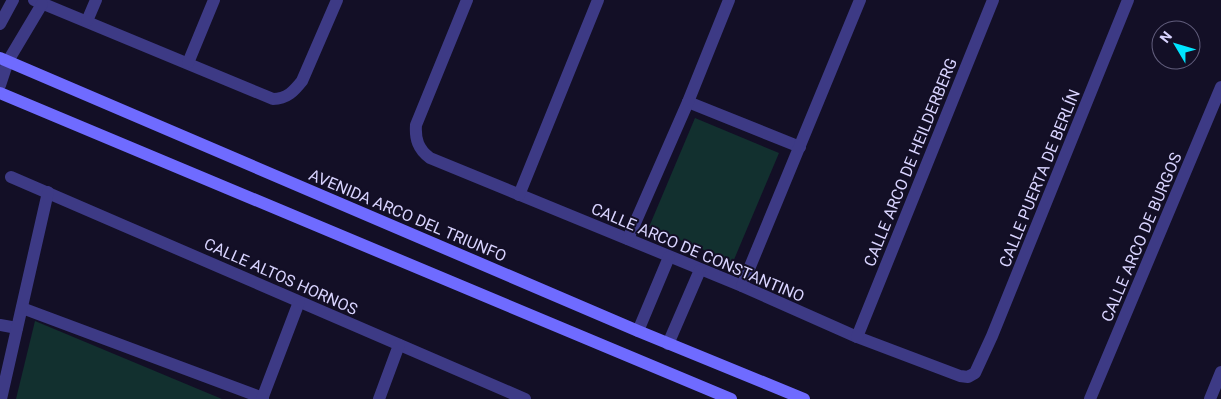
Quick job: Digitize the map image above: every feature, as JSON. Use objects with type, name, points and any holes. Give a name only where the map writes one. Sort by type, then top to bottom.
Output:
[{"type":"street","points":[[0,24],[13,0]]},
{"type":"street","points":[[87,21],[96,0]]},
{"type":"street","points":[[188,63],[214,0]]},
{"type":"street","points":[[0,85],[4,60],[38,2],[273,98],[285,97],[294,91],[302,81],[337,0]]},
{"type":"street","name":"CALLE ARCO DE CONSTANTINO","points":[[467,0],[416,124],[415,135],[421,152],[430,158],[742,286],[857,337],[960,376],[972,376],[978,368]]},
{"type":"street","points":[[519,195],[598,0]]},
{"type":"street","points":[[628,239],[688,102],[729,0]]},
{"type":"street","points":[[742,286],[860,0]]},
{"type":"street","name":"CALLE ARCO DE HEILDERBERG","points":[[857,337],[993,0]]},
{"type":"street","name":"CALLE PUERTA DE BERLÍN","points":[[978,368],[1128,0]]},
{"type":"street","name":"AVENIDA ARCO DEL TRIUNFO","points":[[4,60],[668,344],[804,399]]},
{"type":"street","name":"CALLE ARCO DE BURGOS","points":[[1090,399],[1221,88]]},
{"type":"street","points":[[0,93],[731,399]]},
{"type":"street","points":[[688,102],[800,147]]},
{"type":"street","name":"CALLE ALTOS HORNOS","points":[[11,177],[400,345],[500,394],[526,399]]},
{"type":"street","points":[[0,399],[5,360],[17,328],[48,192]]},
{"type":"street","points":[[638,331],[669,257]]},
{"type":"street","points":[[668,344],[700,270]]},
{"type":"street","points":[[22,308],[263,399],[299,302]]},
{"type":"street","points":[[0,324],[17,328]]},
{"type":"street","points":[[379,399],[400,345]]},
{"type":"street","points":[[1210,399],[1221,372]]},
{"type":"green space","points":[[695,118],[779,153],[733,262],[649,227]]},
{"type":"green space","points":[[35,321],[222,399],[16,399]]}]
